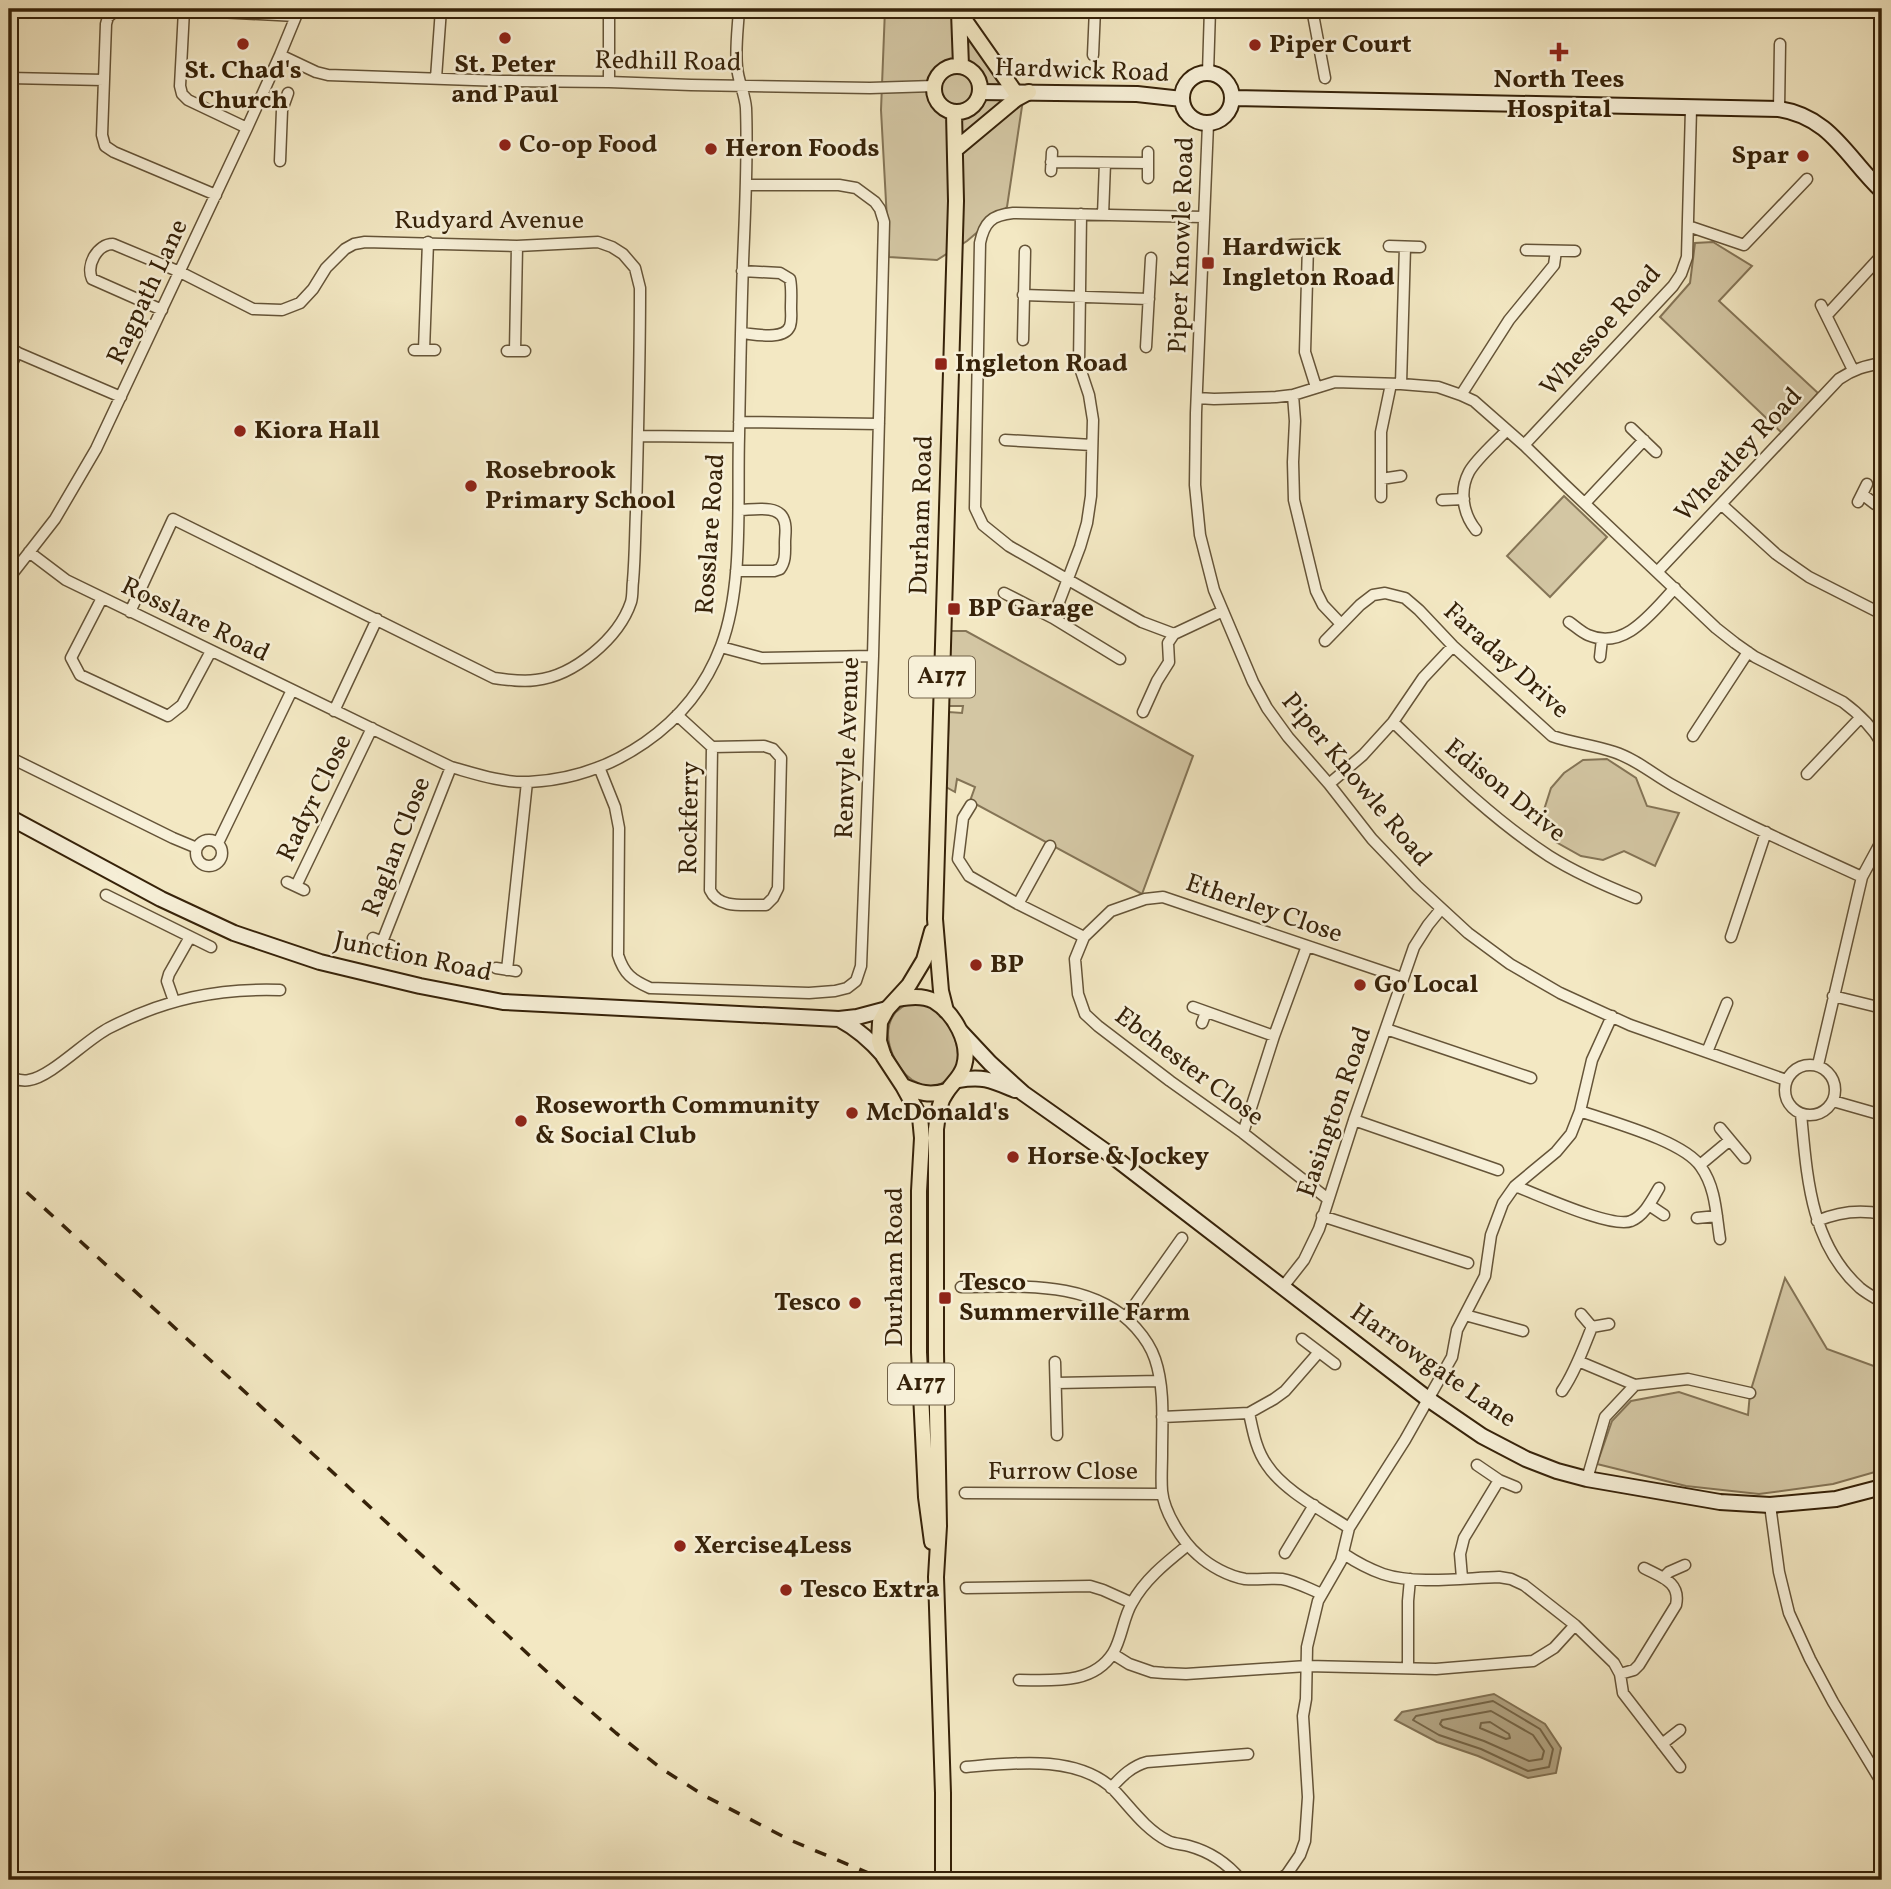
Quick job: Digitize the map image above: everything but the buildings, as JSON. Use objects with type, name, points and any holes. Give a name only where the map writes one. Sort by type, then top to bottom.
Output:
[{"type":"main road","points":[[959,10],[961,66]]},
{"type":"main road","points":[[956,149],[1022,92],[959,10]]},
{"type":"main road","points":[[961,66],[977,77],[980,92],[974,105],[968,110],[954,113],[940,106],[935,98],[934,86],[936,79],[945,69],[961,66]]},
{"type":"main road","name":"Durham Road","points":[[946,1011],[941,991],[935,919],[955,214],[954,113]]},
{"type":"main road","name":"Durham Road","points":[[935,919],[924,960],[909,985],[880,1022],[879,1041],[884,1057],[920,1117],[919,1352],[926,1497],[936,1577]]},
{"type":"main road","name":"Durham Road","points":[[892,1004],[912,996],[933,1000],[946,1011],[961,1032],[967,1049],[965,1066],[939,1106],[936,1129],[939,1514],[936,1577],[943,1880]]},
{"type":"main road","points":[[903,1086],[919,1093],[935,1095],[947,1091]]},
{"type":"street","points":[[118,9],[108,17],[106,23],[102,135],[105,146],[216,195]]},
{"type":"street","points":[[161,9],[297,12]]},
{"type":"street","points":[[436,78],[441,9]]},
{"type":"street","points":[[609,9],[609,82]]},
{"type":"street","name":"Rosslare Road","points":[[29,552],[66,580],[451,767],[503,780],[527,782],[599,767],[646,743],[695,696],[709,672],[721,647],[730,615],[736,571],[746,185],[746,105],[737,69],[738,9]]},
{"type":"street","points":[[1093,55],[1095,9]]},
{"type":"street","points":[[1208,73],[1210,9]]},
{"type":"street","points":[[1312,9],[1325,78]]},
{"type":"street","points":[[184,10],[180,86],[182,94],[188,100],[247,128]]},
{"type":"street","name":"Ragpath Lane","points":[[9,578],[55,519],[84,471],[216,195],[297,12]]},
{"type":"street","points":[[1779,109],[1780,44]]},
{"type":"street","name":"Redhill Road","points":[[280,55],[328,75],[870,88],[934,86]]},
{"type":"street","name":"Hardwick Road","points":[[1208,124],[1189,116],[1184,108],[1182,99],[1188,81],[1200,74],[1219,76],[1226,80],[1233,98]]},
{"type":"street","points":[[9,78],[104,80]]},
{"type":"street","name":"Hardwick Road","points":[[980,92],[1137,94],[1182,99]]},
{"type":"street","points":[[280,161],[282,106],[288,93]]},
{"type":"street","points":[[262,95],[282,106]]},
{"type":"street","points":[[1208,124],[1220,121],[1227,115],[1233,98],[1779,109],[1811,118],[1831,133],[1882,191]]},
{"type":"street","name":"Whessoe Road","points":[[1524,445],[1673,286],[1681,274],[1687,257],[1691,109]]},
{"type":"street","name":"Piper Knowle Road","points":[[1208,124],[1195,485],[1200,535],[1214,590],[1253,682],[1267,708],[1372,839],[1441,909],[1510,964],[1560,993],[1630,1025],[1786,1080]]},
{"type":"street","points":[[1051,162],[1105,163],[1148,158],[1148,178]]},
{"type":"street","points":[[1103,215],[1105,163]]},
{"type":"street","points":[[1688,226],[1744,245],[1807,179]]},
{"type":"street","name":"Renvyle Avenue","points":[[599,767],[615,807],[619,828],[618,955],[621,966],[634,981],[650,988],[796,993],[835,991],[847,988],[856,981],[861,966],[873,656],[884,222],[875,202],[856,188],[839,185],[746,185]]},
{"type":"street","points":[[1174,634],[1142,622],[1068,580],[1009,546],[983,525],[975,508],[980,243],[983,230],[1001,214],[1203,217]]},
{"type":"street","points":[[1053,618],[1087,523],[1091,496],[1093,420],[1089,395],[1079,365],[1081,214]]},
{"type":"street","points":[[425,350],[428,242]]},
{"type":"street","name":"Rudyard Avenue","points":[[130,612],[173,519],[494,678],[539,680],[565,673],[585,660],[611,636],[631,601],[635,568],[640,288],[635,268],[623,254],[612,247],[598,242],[517,246],[428,242],[354,244],[345,249],[327,268],[300,303],[282,310],[253,309],[180,272],[113,244],[105,244],[98,250],[90,268],[92,279],[162,310]]},
{"type":"street","points":[[1292,245],[1325,244]]},
{"type":"street","points":[[1308,245],[1305,352],[1316,387]]},
{"type":"street","points":[[515,351],[517,246]]},
{"type":"street","points":[[1390,246],[1420,247]]},
{"type":"street","points":[[1381,497],[1381,432],[1396,384],[1405,247]]},
{"type":"street","points":[[1527,250],[1575,251]]},
{"type":"street","points":[[1023,340],[1025,251]]},
{"type":"street","points":[[1461,395],[1509,320],[1554,265],[1556,251]]},
{"type":"street","points":[[1146,347],[1151,258]]},
{"type":"street","points":[[1827,315],[1879,262]]},
{"type":"street","points":[[741,333],[778,335],[785,333],[791,322],[790,279],[780,273],[743,271]]},
{"type":"street","points":[[1023,295],[1149,299]]},
{"type":"street","points":[[1821,305],[1853,370]]},
{"type":"street","points":[[9,370],[13,350],[121,397]]},
{"type":"street","name":"Wheatley Road","points":[[1658,571],[1839,379],[1861,367],[1882,363]]},
{"type":"street","points":[[1197,398],[1276,397],[1335,382],[1438,387],[1475,401],[1716,628],[1748,652],[1843,702],[1882,744]]},
{"type":"street","points":[[1293,394],[1296,421],[1294,500],[1316,591],[1323,605],[1341,624]]},
{"type":"street","points":[[739,422],[878,424]]},
{"type":"street","points":[[1631,428],[1656,452]]},
{"type":"street","points":[[1476,530],[1468,521],[1464,509],[1469,473],[1507,429]]},
{"type":"street","points":[[638,436],[738,437]]},
{"type":"street","points":[[1005,440],[1092,445]]},
{"type":"street","points":[[1585,503],[1644,440]]},
{"type":"street","points":[[1381,479],[1401,476]]},
{"type":"street","points":[[1867,484],[1860,498],[1882,504]]},
{"type":"street","points":[[1442,500],[1464,499]]},
{"type":"street","points":[[1721,504],[1776,554],[1809,577],[1882,614]]},
{"type":"street","points":[[736,571],[774,571],[780,569],[785,560],[783,516],[772,510],[739,510]]},
{"type":"street","points":[[1569,622],[1586,634],[1602,639],[1622,636],[1638,626],[1675,588]]},
{"type":"street","points":[[1004,593],[1053,618],[1120,659]]},
{"type":"street","name":"Faraday Drive","points":[[1325,642],[1373,595],[1385,593],[1405,598],[1453,646],[1552,736],[1570,743],[1614,752],[1632,760],[1674,786],[1862,877]]},
{"type":"street","points":[[102,598],[71,659],[80,675],[168,716],[182,705],[211,651]]},
{"type":"street","points":[[1143,712],[1169,662],[1168,643],[1174,634],[1223,611]]},
{"type":"street","points":[[334,710],[377,619]]},
{"type":"street","points":[[1600,657],[1602,639]]},
{"type":"street","points":[[1329,785],[1363,755],[1394,722],[1423,678],[1453,646]]},
{"type":"street","points":[[721,647],[762,658],[873,656]]},
{"type":"street","points":[[1693,736],[1748,652]]},
{"type":"street","points":[[218,843],[292,690]]},
{"type":"street","points":[[677,715],[712,747]]},
{"type":"street","points":[[1807,774],[1860,718]]},
{"type":"street","name":"Edison Drive","points":[[1394,722],[1476,802],[1515,832],[1551,857],[1636,898]]},
{"type":"street","name":"Radyr Close","points":[[296,886],[372,728]]},
{"type":"street","name":"Rockferry","points":[[764,746],[773,749],[781,758],[778,888],[774,898],[766,905],[723,903],[714,899],[710,890],[712,747],[764,746]]},
{"type":"street","points":[[9,758],[197,848]]},
{"type":"street","name":"Raglan Close","points":[[382,942],[451,767]]},
{"type":"street","points":[[507,970],[527,782]]},
{"type":"street","points":[[971,804],[962,818],[958,859],[969,876],[1084,937]]},
{"type":"street","name":"Junction Road","points":[[9,817],[161,898],[222,927],[320,962],[420,986],[503,1002],[839,1019],[867,1015],[892,1004]]},
{"type":"street","points":[[1731,937],[1766,832]]},
{"type":"street","points":[[1818,1065],[1862,877],[1882,840]]},
{"type":"street","points":[[205,841],[218,843],[222,849],[220,860],[209,867],[202,865],[198,861],[197,848],[205,841]]},
{"type":"street","points":[[1018,904],[1050,846]]},
{"type":"street","points":[[106,895],[211,947]]},
{"type":"street","name":"Etherley Close","points":[[1084,937],[1111,911],[1145,899],[1163,897],[1402,978]]},
{"type":"street","name":"Easington Road","points":[[1282,1288],[1304,1260],[1319,1229],[1402,978],[1421,934],[1441,909]]},
{"type":"street","points":[[174,1001],[167,981],[190,937]]},
{"type":"street","name":"Ebchester Close","points":[[1084,937],[1075,959],[1078,994],[1085,1014],[1328,1199]]},
{"type":"street","points":[[1243,1133],[1307,946]]},
{"type":"street","points":[[9,1077],[25,1081],[40,1077],[109,1028],[174,1001],[213,992],[280,990]]},
{"type":"street","points":[[1833,996],[1882,1007]]},
{"type":"street","points":[[1707,1052],[1727,1003]]},
{"type":"street","points":[[1193,1007],[1274,1036]]},
{"type":"street","points":[[1202,1023],[1206,1012]]},
{"type":"street","points":[[1279,1880],[1287,1874],[1300,1855],[1305,1841],[1308,1797],[1303,1716],[1307,1699],[1307,1647],[1322,1594],[1341,1561],[1349,1528],[1405,1440],[1452,1357],[1457,1330],[1485,1276],[1491,1235],[1503,1203],[1515,1186],[1556,1152],[1571,1134],[1580,1111],[1592,1060],[1612,1016]]},
{"type":"street","points":[[839,1019],[870,1041],[884,1057]]},
{"type":"street","points":[[1386,1029],[1531,1078]]},
{"type":"street","name":"Harrowgate Lane","points":[[961,1032],[983,1057],[1023,1093],[1115,1158],[1428,1399],[1482,1436],[1526,1459],[1587,1479],[1720,1502],[1770,1505],[1836,1499],[1882,1486]]},
{"type":"street","points":[[1818,1065],[1828,1071],[1833,1079],[1836,1087],[1833,1101],[1821,1113],[1801,1114],[1786,1099],[1786,1080],[1798,1067],[1818,1065]]},
{"type":"street","name":"Harrowgate Lane","points":[[958,1080],[977,1077],[1023,1093]]},
{"type":"street","points":[[1833,1101],[1882,1115]]},
{"type":"street","points":[[1580,1111],[1674,1145],[1700,1165],[1715,1199],[1720,1239]]},
{"type":"street","points":[[1801,1114],[1807,1176],[1822,1235],[1836,1261],[1860,1288],[1882,1303]]},
{"type":"street","points":[[1354,1120],[1498,1170]]},
{"type":"street","points":[[1720,1128],[1745,1158]]},
{"type":"street","points":[[1700,1165],[1730,1140]]},
{"type":"street","points":[[1515,1186],[1612,1222],[1624,1223],[1632,1221],[1649,1205],[1659,1188]]},
{"type":"street","points":[[1649,1205],[1664,1215]]},
{"type":"street","points":[[1817,1221],[1835,1213],[1882,1214]]},
{"type":"street","points":[[1322,1216],[1468,1263]]},
{"type":"street","points":[[1697,1218],[1717,1216]]},
{"type":"street","points":[[1126,1317],[1182,1238]]},
{"type":"street","points":[[961,1287],[1034,1287],[1065,1290],[1098,1300],[1126,1317],[1142,1334],[1156,1360],[1162,1417],[1162,1494],[1175,1527],[1200,1557],[1235,1577],[1287,1580],[1322,1594]]},
{"type":"street","points":[[1581,1314],[1592,1327]]},
{"type":"street","points":[[1465,1315],[1523,1331]]},
{"type":"street","points":[[1592,1327],[1609,1324]]},
{"type":"street","points":[[1562,1391],[1592,1327]]},
{"type":"street","points":[[1302,1339],[1335,1364]]},
{"type":"street","points":[[1162,1417],[1249,1413],[1285,1391],[1319,1352]]},
{"type":"street","points":[[1578,1361],[1635,1385],[1688,1379],[1750,1393]]},
{"type":"street","points":[[1055,1362],[1057,1435]]},
{"type":"street","points":[[1056,1383],[1160,1381]]},
{"type":"street","points":[[1587,1479],[1605,1417],[1635,1385]]},
{"type":"street","points":[[1249,1413],[1255,1439],[1267,1465],[1287,1487],[1349,1528]]},
{"type":"street","points":[[1477,1465],[1499,1480],[1516,1487]]},
{"type":"street","points":[[1462,1578],[1461,1554],[1464,1538],[1499,1480]]},
{"type":"street","name":"Furrow Close","points":[[965,1493],[1162,1494]]},
{"type":"street","points":[[1285,1553],[1314,1505]]},
{"type":"street","points":[[1770,1505],[1779,1572],[1789,1613],[1833,1702],[1882,1783]]},
{"type":"street","points":[[1019,1680],[1065,1680],[1092,1673],[1104,1665],[1113,1654],[1132,1604],[1158,1569],[1188,1545]]},
{"type":"street","points":[[1343,1554],[1384,1574],[1410,1579],[1499,1577],[1518,1581],[1574,1625],[1614,1663],[1620,1674],[1623,1693],[1681,1768]]},
{"type":"street","points":[[1663,1578],[1669,1572],[1685,1565]]},
{"type":"street","points":[[1620,1674],[1634,1670],[1639,1665],[1676,1605],[1678,1595],[1674,1586],[1644,1568]]},
{"type":"street","points":[[1408,1668],[1410,1579]]},
{"type":"street","points":[[966,1588],[1090,1586],[1132,1604]]},
{"type":"street","points":[[1113,1654],[1129,1664],[1152,1672],[1186,1674],[1307,1668],[1436,1668],[1534,1661],[1554,1648],[1574,1625]]},
{"type":"street","points":[[1662,1744],[1680,1730]]},
{"type":"street","points":[[1111,1788],[1129,1771],[1147,1762],[1248,1754]]},
{"type":"street","points":[[966,1767],[1021,1762],[1068,1767],[1101,1778],[1144,1824],[1169,1842],[1189,1846],[1216,1857],[1241,1880]]},
{"type":"shaded area","points":[[885,9],[965,9],[1024,93],[1007,207],[967,241],[937,260],[889,257],[881,110]]},
{"type":"shaded area","points":[[1713,242],[1752,266],[1719,301],[1818,393],[1782,433],[1660,317],[1690,283],[1695,243]]},
{"type":"shaded area","points":[[1564,496],[1607,537],[1550,597],[1507,556]]},
{"type":"shaded area","points":[[950,631],[966,631],[1193,756],[1142,894],[970,801],[975,787],[957,779],[955,792],[946,787],[949,712],[962,713],[963,706],[948,706]]},
{"type":"shaded area","points":[[1607,759],[1636,778],[1647,806],[1679,813],[1655,866],[1624,851],[1603,860],[1581,856],[1556,842],[1543,813],[1551,788],[1564,773],[1583,760]]},
{"type":"shaded area","points":[[915,1002],[929,1006],[939,1013],[955,1039],[958,1059],[955,1069],[950,1077],[935,1086],[920,1084],[906,1074],[895,1059],[889,1042],[889,1025],[897,1011]]},
{"type":"shaded area","points":[[1785,1278],[1827,1349],[1882,1369],[1882,1470],[1833,1484],[1759,1494],[1686,1486],[1597,1464],[1612,1421],[1631,1401],[1679,1392],[1748,1415],[1750,1393]]},
{"type":"water","points":[[1494,1694],[1545,1724],[1561,1748],[1556,1773],[1528,1778],[1437,1742],[1395,1720],[1402,1712]]},
{"type":"railway","points":[[9,1176],[616,1733],[662,1769],[705,1796],[790,1840],[885,1880]]},
{"type":"place","name":"St. Peter and Paul","points":[[505,38]]},
{"type":"place","name":"St. Chad's Church","points":[[243,44]]},
{"type":"place","name":"Piper Court","points":[[1255,45]]},
{"type":"place","name":"North Tees Hospital","points":[[1559,52]]},
{"type":"place","name":"Co-op Food","points":[[505,145]]},
{"type":"place","name":"Heron Foods","points":[[711,149]]},
{"type":"place","name":"Spar","points":[[1803,156]]},
{"type":"place","name":"Hardwick Ingleton Road","points":[[1208,263]]},
{"type":"place","name":"Ingleton Road","points":[[941,364]]},
{"type":"place","name":"Kiora Hall","points":[[240,431]]},
{"type":"place","name":"Rosebrook Primary School","points":[[471,486]]},
{"type":"place","name":"BP Garage","points":[[954,609]]},
{"type":"place","name":"BP","points":[[976,965]]},
{"type":"place","name":"Go Local","points":[[1360,985]]},
{"type":"place","name":"McDonald's","points":[[852,1113]]},
{"type":"place","name":"Roseworth Community & Social Club","points":[[521,1121]]},
{"type":"place","name":"Horse & Jockey","points":[[1013,1157]]},
{"type":"place","name":"Tesco Summerville Farm","points":[[945,1298]]},
{"type":"place","name":"Tesco","points":[[855,1303]]},
{"type":"place","name":"Xercise4Less","points":[[680,1546]]},
{"type":"place","name":"Tesco Extra","points":[[786,1590]]}]
